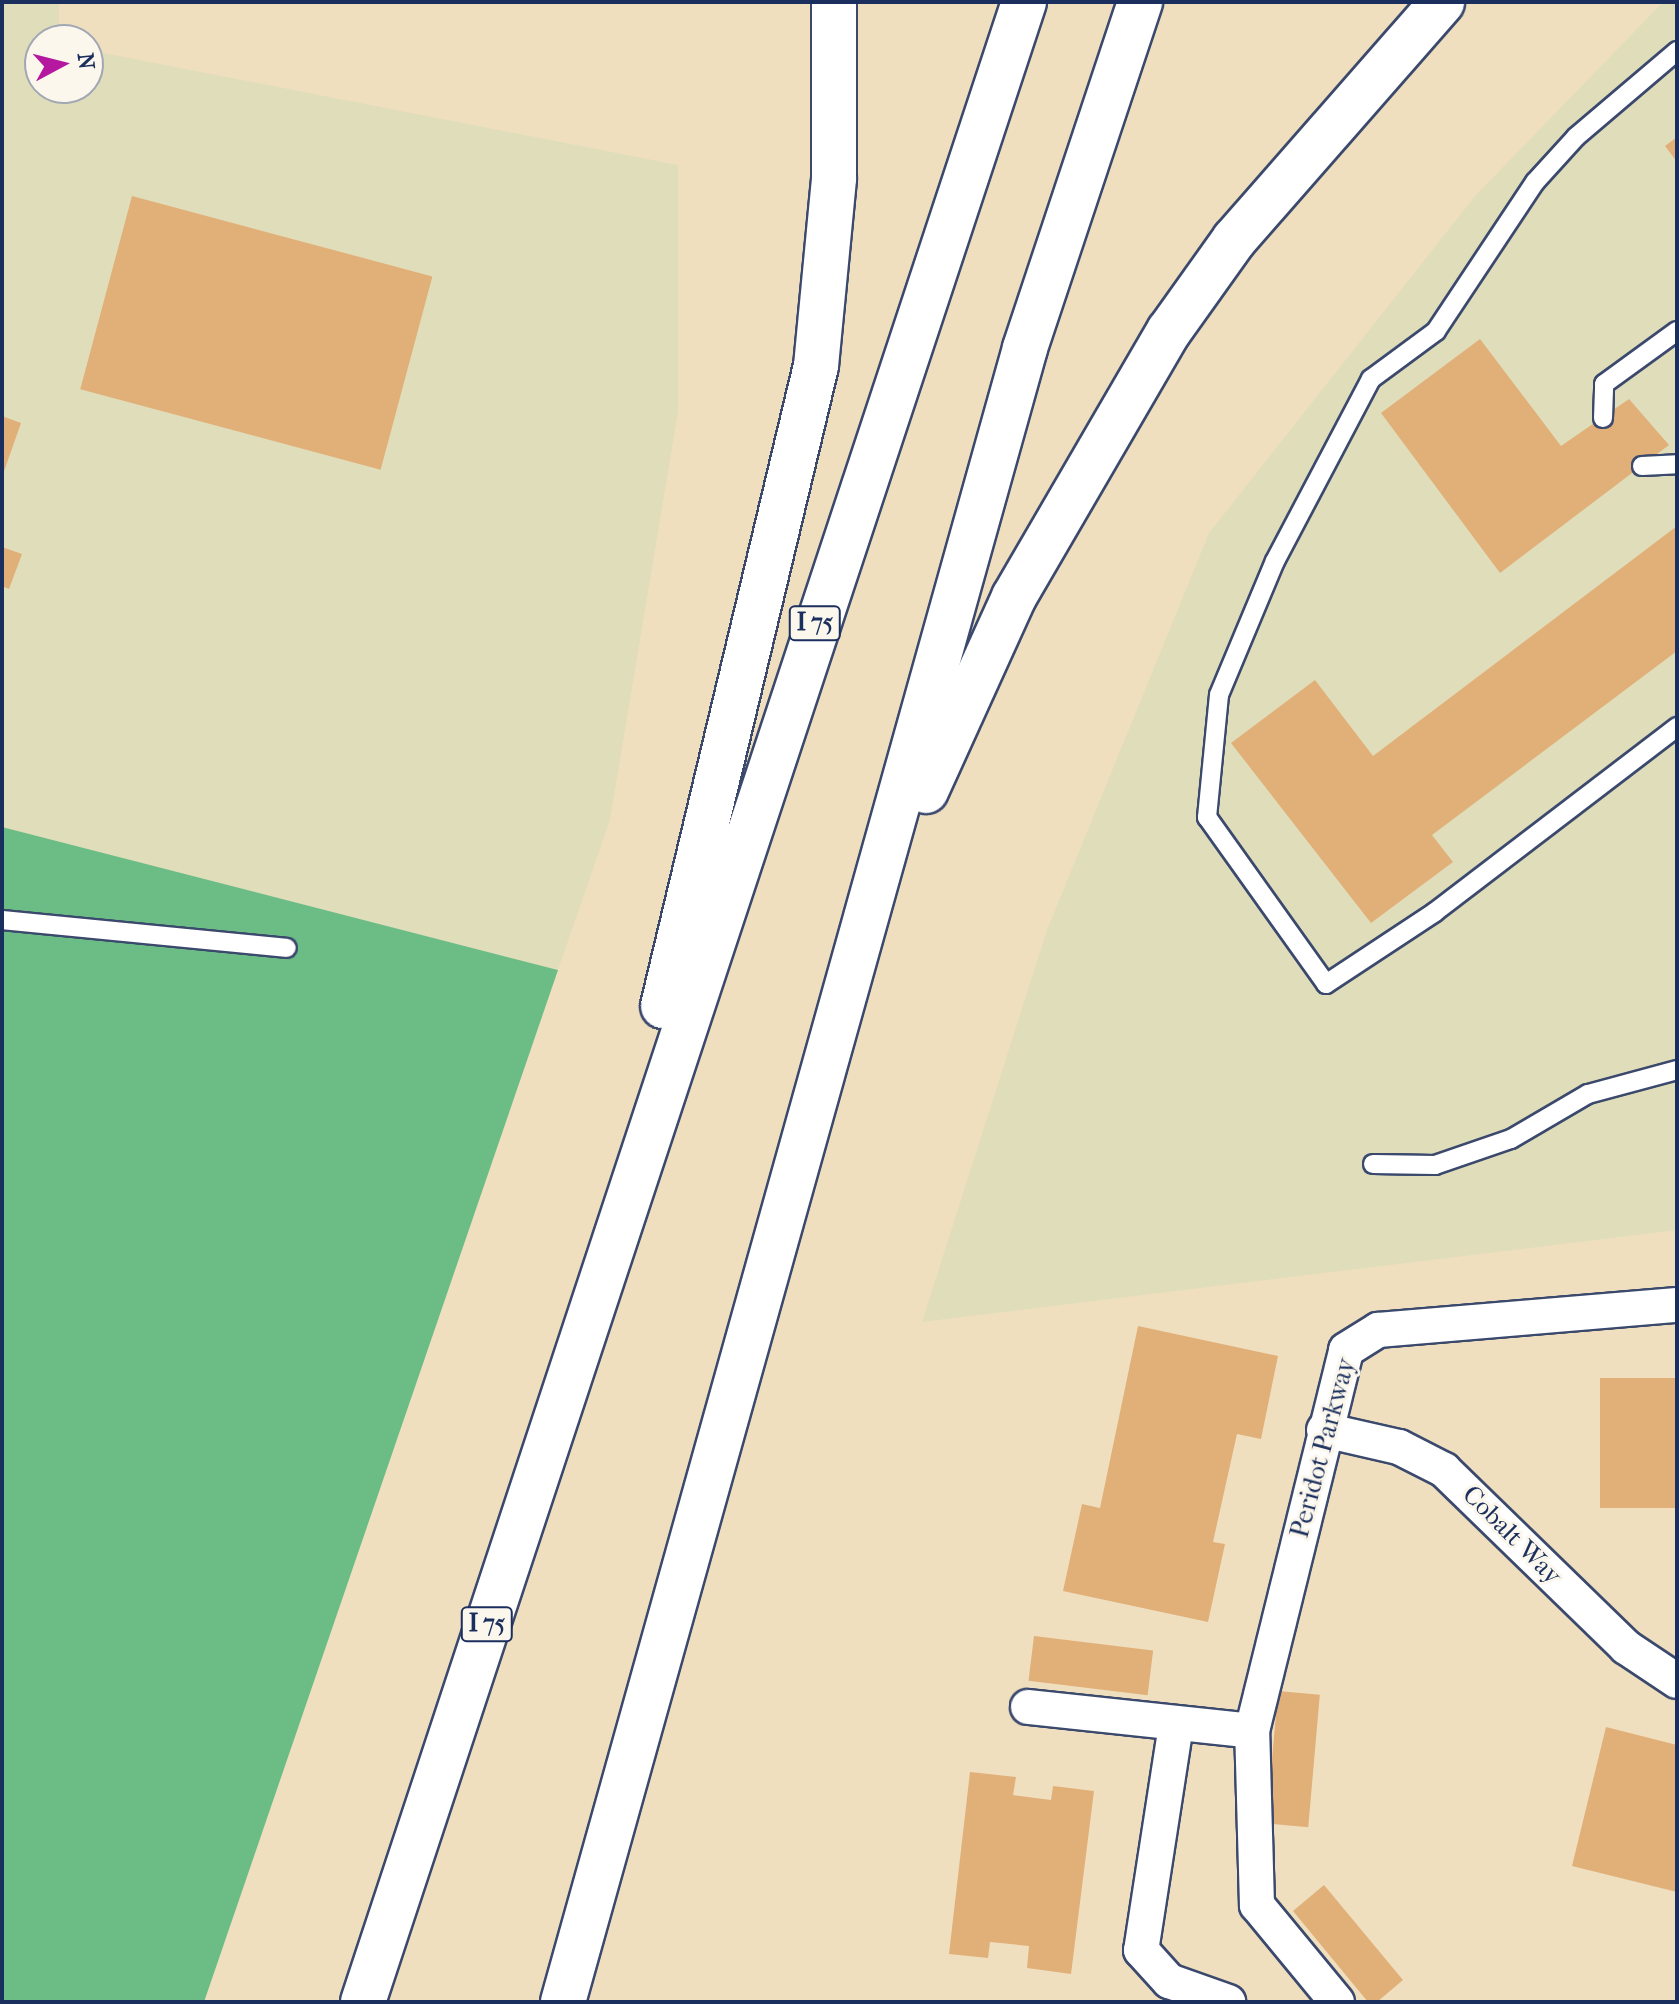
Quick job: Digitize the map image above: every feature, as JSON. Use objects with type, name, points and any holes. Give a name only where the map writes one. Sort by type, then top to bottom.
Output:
[{"type":"highway","points":[[612,1247],[816,366],[834,178],[834,2]]},
{"type":"highway","name":"I 75","points":[[363,2002],[1024,2]]},
{"type":"highway","points":[[563,2002],[870,913],[1025,348],[1140,2]]},
{"type":"highway","points":[[870,913],[1014,597],[1106,427],[1234,240],[1442,2]]},
{"type":"street","name":"Peridot Parkway","points":[[1337,2002],[1257,1905],[1252,1731],[1346,1350],[1378,1330],[1677,1305]]},
{"type":"street","name":"Cobalt Way","points":[[1324,1430],[1399,1447],[1444,1470],[1626,1647],[1677,1681]]},
{"type":"street","points":[[1028,1707],[1252,1731]]},
{"type":"street","points":[[1176,1725],[1141,1950],[1169,1981],[1228,2002]]},
{"type":"lane","points":[[1677,51],[1576,137],[1535,182],[1436,331],[1371,379],[1275,561],[1219,695],[1207,817],[1326,984],[1435,912],[1677,727]]},
{"type":"lane","points":[[1603,418],[1604,384],[1677,331]]},
{"type":"lane","points":[[1642,466],[1677,464]]},
{"type":"lane","points":[[2,920],[287,948]]},
{"type":"lane","points":[[1373,1164],[1435,1165],[1511,1139],[1588,1094],[1677,1070]]},
{"type":"shaded area","points":[[2,2],[59,2],[59,24],[24,24],[24,104],[104,104],[104,53],[678,165],[678,412],[610,820],[558,970],[2,827]]},
{"type":"shaded area","points":[[1663,2],[1677,2],[1677,1230],[922,1322],[1047,930],[1209,533],[1475,196]]},
{"type":"green space","points":[[2,827],[558,970],[204,2002],[2,2002]]},
{"type":"building","points":[[1677,137],[1677,162],[1665,146]]},
{"type":"building","points":[[132,196],[432,276],[381,470],[80,389]]},
{"type":"building","points":[[1480,339],[1561,446],[1629,399],[1669,445],[1500,573],[1381,413]]},
{"type":"building","points":[[2,416],[21,423],[2,477]]},
{"type":"building","points":[[1677,526],[1677,651],[1432,835],[1453,862],[1371,923],[1231,743],[1315,680],[1373,756]]},
{"type":"building","points":[[2,547],[22,554],[9,589],[2,586]]},
{"type":"building","points":[[1138,1326],[1278,1356],[1261,1439],[1237,1434],[1213,1542],[1225,1544],[1208,1622],[1063,1591],[1082,1504],[1100,1508]]},
{"type":"building","points":[[1600,1378],[1677,1378],[1677,1508],[1600,1508]]},
{"type":"building","points":[[1034,1636],[1153,1651],[1148,1695],[1029,1681]]},
{"type":"building","points":[[1278,1691],[1320,1695],[1308,1827],[1266,1823]]},
{"type":"building","points":[[1606,1727],[1677,1745],[1677,1892],[1572,1866]]},
{"type":"building","points":[[970,1772],[1016,1777],[1013,1795],[1051,1800],[1053,1786],[1094,1791],[1071,1974],[1027,1968],[1029,1946],[990,1942],[988,1958],[949,1954]]},
{"type":"building","points":[[1324,1885],[1403,1980],[1377,2002],[1368,2002],[1293,1911]]}]
